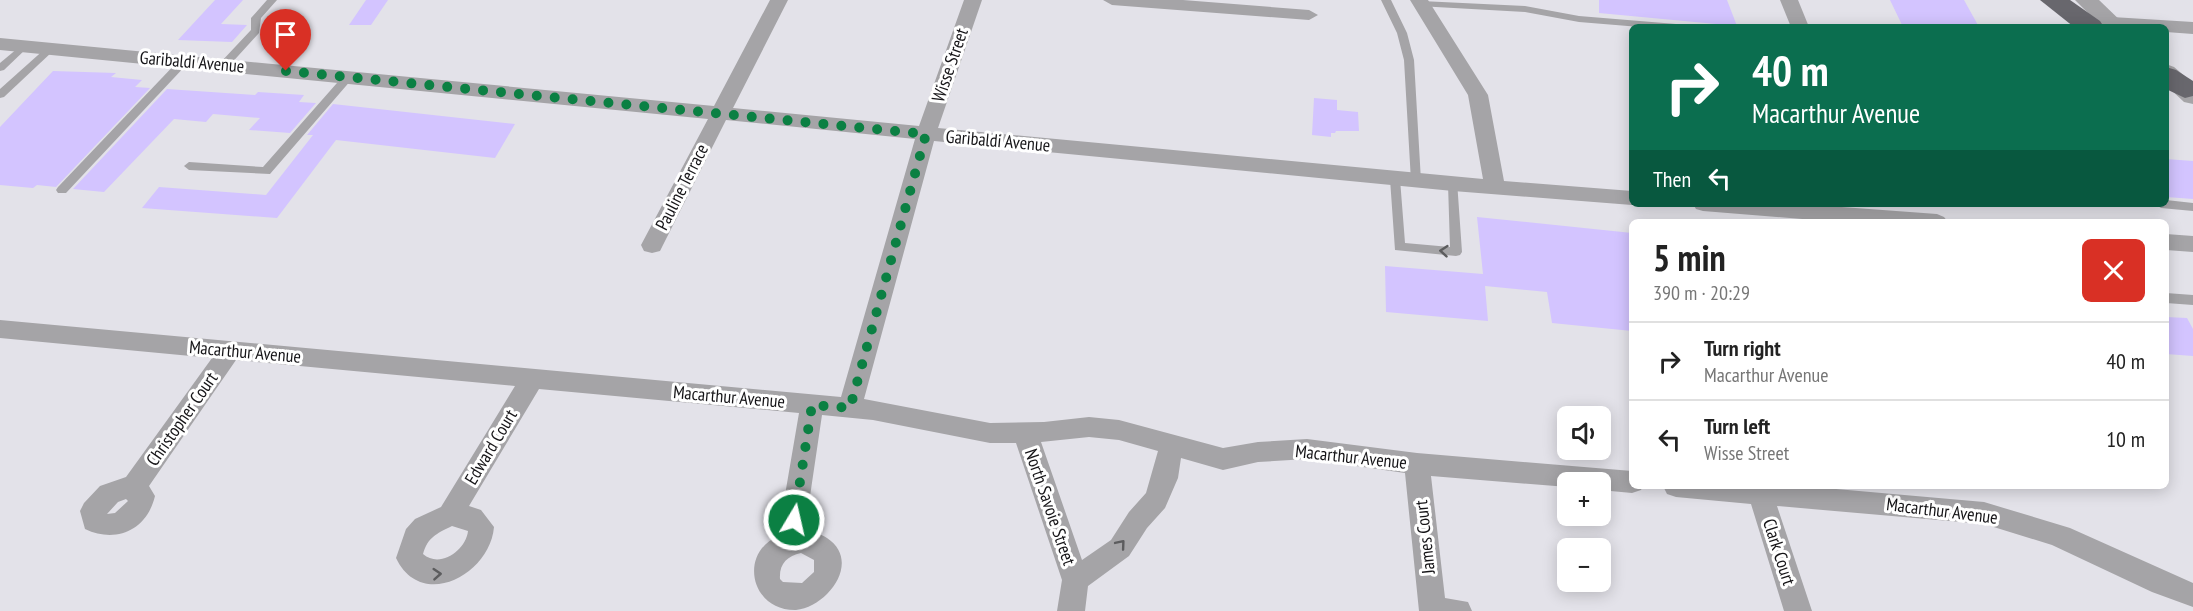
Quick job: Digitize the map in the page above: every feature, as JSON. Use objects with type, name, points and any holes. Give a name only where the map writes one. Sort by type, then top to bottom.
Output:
[{"type":"highway","points":[[2053,0],[2102,24]]},
{"type":"street","name":"Pauline Terrace","points":[[652,245],[778,0]]},
{"type":"street","name":"Wisse Street","points":[[850,408],[926,134],[973,0]]},
{"type":"street","points":[[1112,0],[1309,15]]},
{"type":"street","points":[[1789,0],[1799,24]]},
{"type":"street","points":[[2086,0],[2104,24]]},
{"type":"street","points":[[1420,2],[1478,95],[1495,187]]},
{"type":"street","points":[[2169,27],[2193,28]]},
{"type":"street","name":"Garibaldi Avenue","points":[[0,44],[1416,181],[1629,198]]},
{"type":"street","points":[[1726,207],[1803,217],[1874,211],[1901,219]]},
{"type":"street","points":[[2169,242],[2193,244]]},
{"type":"street","name":"Macarthur Avenue","points":[[0,329],[873,410],[990,433],[1027,433],[1089,427],[1119,430],[1223,459],[1258,452],[1307,449],[1417,464],[1629,482]]},
{"type":"street","name":"Christopher Court","points":[[133,488],[230,351]]},
{"type":"street","name":"Edward Court","points":[[450,515],[532,379]]},
{"type":"street","points":[[790,543],[812,405]]},
{"type":"street","name":"North Savoie Street","points":[[1027,433],[1030,451],[1055,515],[1075,580],[1071,611]]},
{"type":"street","name":"North Savoie Street","points":[[1075,580],[1120,548],[1138,520],[1156,501],[1165,478],[1171,446]]},
{"type":"street","name":"James Court","points":[[1417,464],[1433,611]]},
{"type":"street","name":"Macarthur Avenue","points":[[1712,489],[1984,513],[2028,525],[2074,542],[2162,585],[2193,595]]},
{"type":"street","name":"Clark Court","points":[[1760,493],[1798,611]]},
{"type":"street","points":[[1445,611],[1458,611]]},
{"type":"lane","points":[[224,65],[256,31],[256,18],[272,0]]},
{"type":"lane","points":[[1386,0],[1402,33],[1409,60],[1416,181]]},
{"type":"lane","points":[[1420,2],[1526,9],[1579,19],[1640,24]]},
{"type":"lane","points":[[0,68],[24,46]]},
{"type":"lane","points":[[0,95],[50,49]]},
{"type":"lane","points":[[62,190],[184,61]]},
{"type":"lane","points":[[189,166],[266,171],[348,77]]},
{"type":"lane","points":[[1395,179],[1399,247],[1456,252],[1453,184]]},
{"type":"lane","points":[[2169,205],[2193,207]]},
{"type":"lane","points":[[2169,298],[2193,300]]},
{"type":"building","points":[[215,0],[243,0],[221,24],[247,25],[232,42],[178,40]]},
{"type":"building","points":[[366,0],[388,0],[371,25],[349,25]]},
{"type":"building","points":[[1599,0],[1727,0],[1736,24],[1716,24],[1599,13]]},
{"type":"building","points":[[1890,0],[1964,0],[1977,24],[1902,24]]},
{"type":"building","points":[[53,71],[116,73],[111,77],[142,80],[135,87],[150,88],[56,187],[37,185],[33,188],[0,185],[0,127]]},
{"type":"building","points":[[167,89],[255,95],[258,92],[304,95],[299,102],[316,103],[290,133],[249,130],[260,118],[213,114],[206,122],[174,119],[104,192],[73,189]]},
{"type":"building","points":[[1314,98],[1337,100],[1337,110],[1358,112],[1359,131],[1336,131],[1331,133],[1331,137],[1312,135]]},
{"type":"building","points":[[333,104],[515,124],[495,158],[336,140],[277,218],[142,208],[159,187],[266,195],[313,135],[307,135]]},
{"type":"building","points":[[2169,159],[2193,161],[2193,199],[2169,197]]},
{"type":"building","points":[[1477,217],[1629,233],[1629,331],[1552,323],[1547,292],[1485,286],[1488,321],[1386,312],[1385,266],[1483,274]]},
{"type":"building","points":[[2169,317],[2187,318],[2193,329],[2193,356],[2169,354]]},
{"type":"route","points":[[286,71],[926,134],[850,408],[812,405],[794,520]]}]
